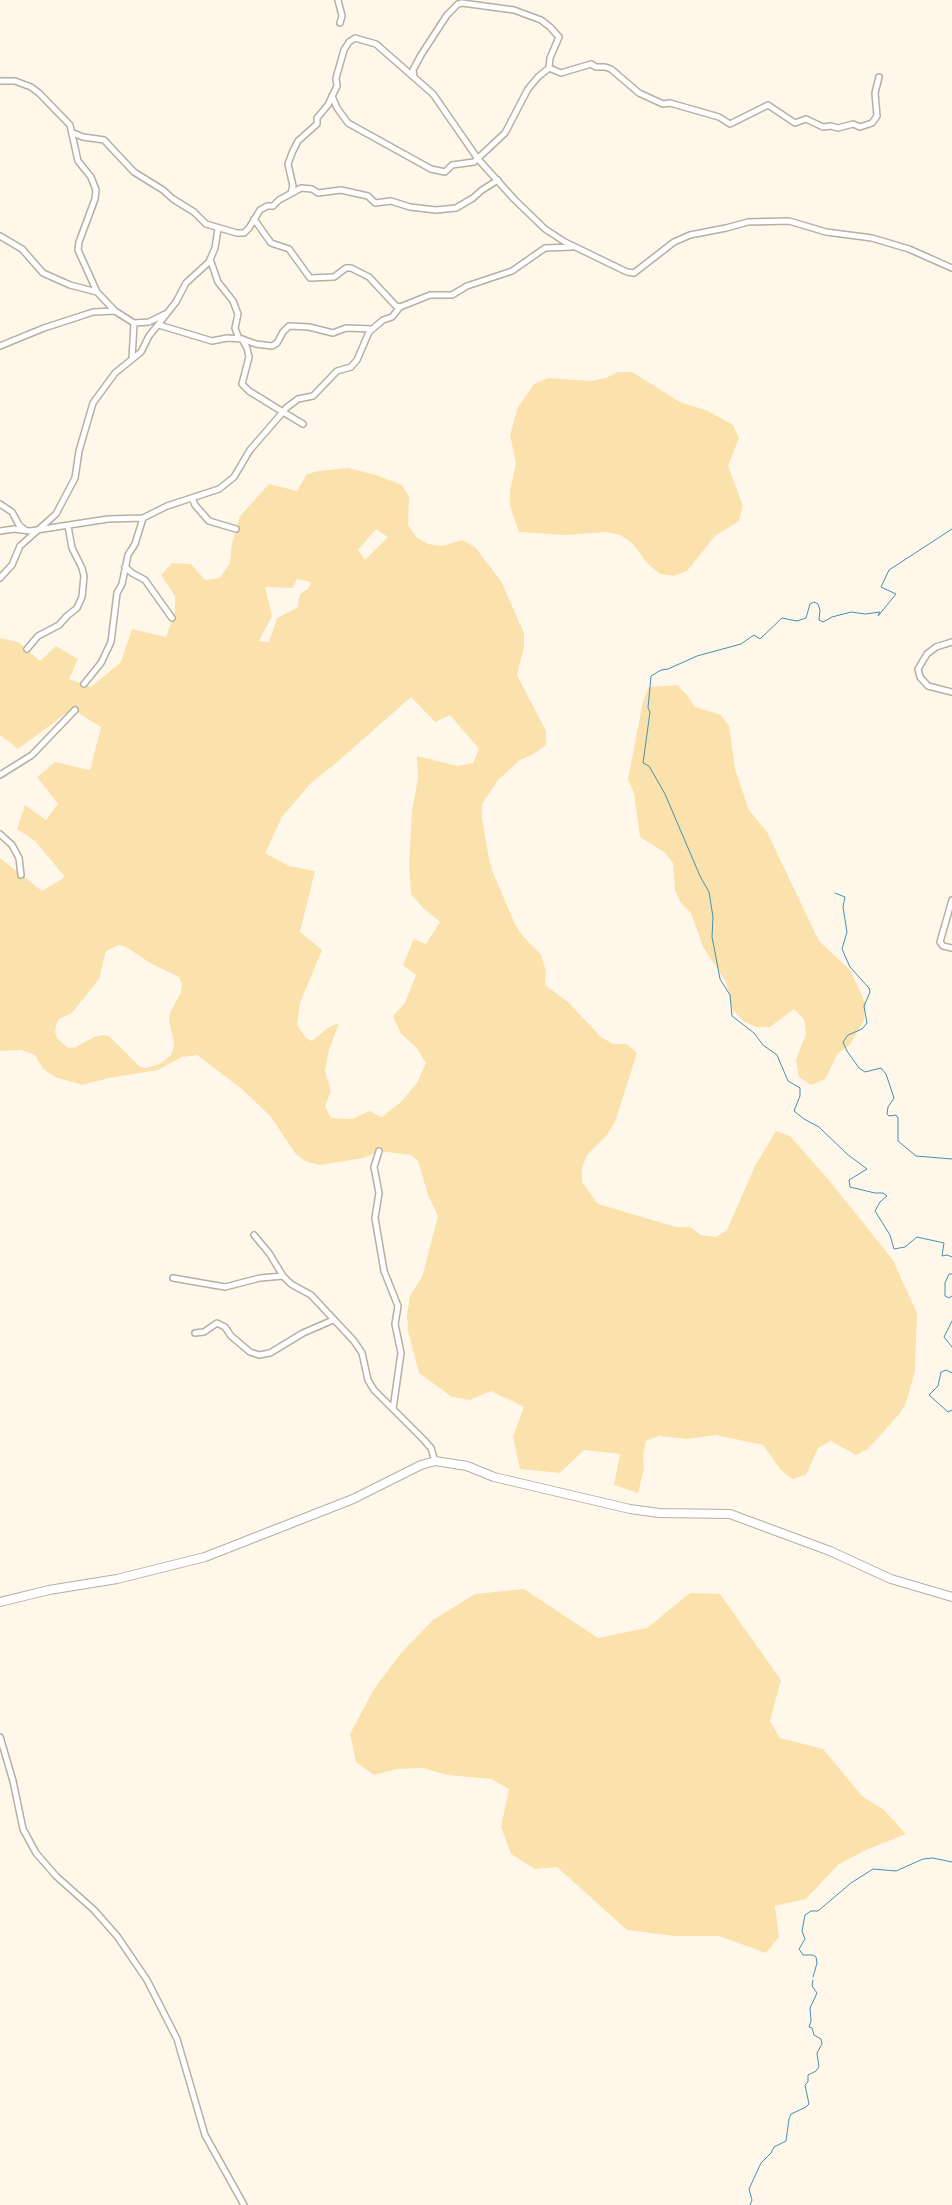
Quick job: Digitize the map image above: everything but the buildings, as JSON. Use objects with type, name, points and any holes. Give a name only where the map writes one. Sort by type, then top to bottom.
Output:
[{"type":"street","points":[[338,0],[342,16],[340,23]]},
{"type":"street","points":[[332,96],[337,108],[348,123],[431,169],[444,172],[452,165],[474,162],[505,133],[528,90],[538,77],[549,68],[550,58],[559,37],[541,20],[514,10],[458,4],[447,15],[421,54],[413,70],[414,77]]},
{"type":"street","points":[[291,193],[293,186],[288,164],[292,152],[298,141],[317,124],[317,118],[337,86],[336,78],[344,50],[348,42],[355,38],[376,44],[433,94],[478,159],[545,229],[617,268],[634,272],[674,242],[690,235],[748,222],[789,221],[826,232],[884,241],[915,251],[952,268]]},
{"type":"street","points":[[549,68],[561,73],[590,64],[596,68],[605,67],[611,69],[639,93],[663,104],[670,103],[719,117],[730,124],[768,105],[795,124],[806,119],[823,127],[831,126],[838,128],[853,124],[860,127],[872,123],[877,116],[875,93],[878,77]]},
{"type":"street","points":[[0,81],[15,82],[31,87],[65,118],[73,133],[78,161],[91,176],[96,190],[95,199],[79,242],[78,250],[97,292],[115,311],[134,323],[149,322],[168,313]]},
{"type":"street","points":[[73,133],[83,138],[104,140],[134,172],[194,212],[206,224],[228,232],[244,233],[260,210],[267,206],[273,206],[291,193],[306,188],[318,193],[341,190],[368,196],[375,203],[391,201],[410,207],[436,210],[456,208],[498,180]]},
{"type":"street","points":[[254,219],[271,243],[289,250],[310,278],[334,277],[346,268],[352,268],[369,277],[391,302],[400,307]]},
{"type":"street","points":[[0,578],[12,565],[20,546],[56,514],[72,485],[77,470],[78,451],[93,403],[115,373],[141,352],[149,336],[168,313],[191,277],[210,259],[215,248],[218,229]]},
{"type":"street","points":[[0,236],[22,250],[43,272],[70,285],[97,292]]},
{"type":"street","points":[[0,531],[40,530],[108,519],[143,518],[168,506],[219,489],[234,477],[250,450],[293,401],[313,396],[337,371],[351,367],[357,360],[369,332],[383,320],[392,317],[400,307],[430,295],[452,295],[468,286],[512,271],[545,248],[576,247]]},
{"type":"street","points":[[210,259],[218,282],[233,302],[238,314],[234,324],[240,339],[248,348],[249,357],[242,384],[249,391],[303,424]]},
{"type":"street","points":[[0,346],[44,328],[93,312],[115,311]]},
{"type":"street","points":[[132,359],[134,323]]},
{"type":"street","points":[[159,325],[212,341],[227,338],[240,339],[272,346],[277,344],[283,332],[289,326],[310,327],[333,333],[346,328],[372,330]]},
{"type":"street","points":[[192,498],[201,514],[209,521],[236,529]]},
{"type":"street","points":[[0,504],[12,512],[19,525],[25,530]]},
{"type":"street","points":[[84,684],[101,663],[111,642],[116,614],[114,605],[128,555],[135,544],[143,518]]},
{"type":"street","points":[[27,650],[38,636],[59,625],[78,608],[82,597],[84,576],[72,548],[68,526]]},
{"type":"street","points":[[125,567],[145,580],[172,618]]},
{"type":"street","points":[[952,642],[936,647],[927,654],[918,669],[920,677],[928,686],[952,692]]},
{"type":"street","points":[[0,775],[32,755],[75,710]]},
{"type":"street","points":[[0,834],[12,844],[19,858],[21,875]]},
{"type":"street","points":[[952,900],[940,942],[943,946],[952,948]]},
{"type":"street","points":[[379,1151],[374,1167],[379,1193],[375,1218],[384,1271],[398,1306],[395,1324],[401,1353],[392,1409]]},
{"type":"street","points":[[254,1235],[269,1253],[283,1276],[291,1284],[311,1295],[354,1341],[362,1353],[368,1380],[374,1390],[431,1448],[435,1461]]},
{"type":"street","points":[[173,1278],[225,1286],[260,1278],[270,1279],[283,1276]]},
{"type":"street","points":[[195,1333],[204,1332],[217,1323],[225,1327],[231,1336],[250,1352],[259,1355],[270,1353],[303,1333],[334,1320]]},
{"type":"street","points":[[0,1602],[76,1585],[117,1579],[205,1557],[353,1498],[421,1465],[435,1461],[467,1466],[505,1480],[630,1509],[659,1513],[730,1514],[837,1554],[891,1579],[952,1597]]},
{"type":"street","points":[[0,1737],[13,1781],[23,1829],[36,1853],[56,1876],[94,1910],[112,1930],[147,1980],[177,2039],[206,2135],[244,2205]]},
{"type":"shaded area","points":[[618,372],[632,372],[680,402],[708,411],[733,425],[739,438],[728,466],[743,506],[739,521],[715,536],[687,571],[674,576],[660,574],[649,565],[632,543],[620,535],[606,532],[564,535],[519,532],[510,506],[510,491],[516,463],[510,435],[518,407],[534,384],[548,378],[591,381],[606,378]]},
{"type":"shaded area","points":[[348,468],[376,475],[402,485],[409,497],[408,525],[416,537],[428,544],[442,546],[462,540],[475,547],[501,581],[524,633],[524,647],[517,675],[546,731],[546,745],[534,754],[520,760],[498,780],[482,804],[482,818],[489,859],[515,924],[522,935],[541,955],[546,971],[545,985],[568,1002],[601,1037],[613,1044],[627,1044],[637,1053],[615,1122],[607,1135],[587,1155],[582,1168],[582,1182],[598,1204],[676,1227],[690,1227],[701,1235],[716,1237],[727,1230],[755,1166],[776,1131],[790,1136],[828,1179],[893,1260],[917,1313],[915,1371],[907,1400],[901,1412],[868,1449],[856,1455],[831,1441],[818,1448],[806,1475],[792,1479],[780,1469],[763,1445],[716,1435],[687,1439],[659,1436],[646,1441],[643,1455],[644,1469],[638,1493],[614,1485],[620,1454],[584,1450],[560,1473],[520,1469],[513,1437],[524,1407],[491,1391],[470,1400],[452,1397],[419,1373],[408,1331],[407,1315],[410,1296],[422,1277],[438,1216],[428,1195],[418,1161],[411,1155],[379,1151],[364,1158],[320,1165],[305,1161],[295,1153],[271,1117],[243,1090],[197,1055],[182,1057],[158,1070],[109,1078],[82,1085],[55,1077],[43,1069],[35,1055],[21,1050],[0,1051],[0,858],[42,891],[65,877],[35,841],[17,829],[25,805],[46,820],[58,804],[37,777],[55,762],[90,770],[101,727],[72,709],[18,749],[0,735],[0,638],[18,642],[40,661],[56,646],[78,659],[69,679],[91,687],[121,662],[132,629],[166,637],[175,611],[175,596],[161,575],[172,563],[191,564],[205,580],[220,578],[230,563],[232,543],[240,516],[269,484],[297,491],[307,474]],"holes":[[[376,529],[388,537],[365,560],[358,550]],[[297,579],[311,582],[308,589],[300,594],[297,608],[277,618],[269,642],[259,641],[272,616],[265,587],[293,588]],[[411,697],[435,722],[450,715],[479,749],[473,763],[458,766],[417,756],[418,778],[412,811],[409,865],[411,894],[423,908],[440,922],[426,944],[414,939],[403,965],[416,975],[405,1003],[393,1016],[401,1034],[416,1047],[426,1063],[417,1083],[401,1102],[382,1117],[369,1111],[352,1119],[331,1118],[325,1106],[331,1091],[325,1071],[329,1050],[339,1023],[329,1027],[312,1041],[306,1038],[297,1025],[300,1003],[322,950],[300,932],[315,871],[289,866],[265,853],[282,817],[310,784]],[[119,945],[126,947],[152,964],[179,977],[182,984],[181,992],[170,1013],[169,1021],[174,1042],[173,1049],[171,1055],[160,1064],[146,1068],[139,1066],[109,1036],[94,1037],[76,1047],[68,1048],[58,1039],[55,1033],[59,1019],[72,1013],[99,979],[106,951]]]},
{"type":"shaded area","points":[[677,685],[695,707],[721,715],[729,726],[735,769],[749,810],[767,832],[819,941],[850,970],[866,1004],[864,1020],[850,1045],[838,1053],[825,1079],[811,1085],[799,1077],[796,1060],[806,1034],[804,1019],[794,1009],[770,1027],[756,1027],[743,1021],[733,1010],[726,982],[703,947],[691,913],[681,903],[675,891],[673,863],[664,852],[640,837],[634,793],[628,779],[643,701],[649,687]]},
{"type":"shaded area","points":[[524,1589],[598,1638],[647,1628],[690,1593],[720,1594],[781,1680],[770,1721],[780,1738],[823,1749],[862,1796],[884,1810],[906,1834],[866,1850],[839,1864],[806,1899],[775,1906],[779,1937],[766,1953],[719,1936],[674,1936],[627,1930],[557,1867],[535,1869],[511,1854],[501,1827],[509,1789],[491,1779],[447,1775],[423,1768],[397,1769],[374,1775],[356,1762],[350,1734],[374,1689],[401,1653],[433,1620],[475,1594]]},
{"type":"waterway","points":[[952,529],[889,570],[881,587],[896,594],[878,616],[880,612],[865,614],[851,612],[832,617],[823,622],[819,620],[820,610],[818,604],[814,602],[810,604],[806,618],[797,621],[782,618],[760,639],[754,635],[741,644],[697,656],[668,669],[661,670],[651,676],[648,708],[650,712],[643,763],[649,766],[665,794],[700,876],[709,892],[713,917],[712,937],[720,979],[730,995],[732,1016],[754,1033],[763,1045],[777,1055],[788,1081],[800,1088],[800,1096],[794,1111],[819,1127],[847,1154],[867,1169],[849,1180],[850,1187],[883,1193],[887,1196],[880,1202],[875,1211],[890,1235],[894,1249],[905,1247],[917,1237],[944,1243],[942,1256],[952,1257]]},
{"type":"waterway","points":[[835,893],[845,897],[843,907],[847,932],[842,949],[850,967],[869,988],[870,992],[864,1006],[867,1023],[862,1029],[848,1035],[843,1042],[859,1068],[865,1072],[881,1068],[886,1074],[894,1098],[888,1107],[887,1114],[889,1116],[896,1115],[898,1118],[898,1141],[916,1156],[952,1159]]},
{"type":"waterway","points":[[952,1274],[949,1274],[945,1283],[945,1296],[949,1298],[952,1296]]},
{"type":"waterway","points":[[952,1321],[944,1337],[952,1347]]},
{"type":"waterway","points":[[952,1373],[946,1370],[941,1372],[938,1386],[929,1395],[948,1412],[952,1410]]},
{"type":"waterway","points":[[813,1977],[817,1963],[816,1957],[813,1955],[803,1955],[799,1949],[805,1939],[802,1931],[805,1915],[811,1911],[818,1911],[851,1883],[873,1869],[896,1871],[923,1859],[933,1858],[952,1862]]},
{"type":"waterway","points":[[750,2205],[752,2200],[749,2189],[761,2163],[774,2147],[786,2141],[791,2114],[809,2104],[805,2085],[808,2082],[808,2075],[819,2067],[817,2053],[822,2044],[821,2039],[814,2035],[812,2028],[809,2027],[811,2021],[810,2008],[817,1993],[812,1986],[813,1980]]}]
